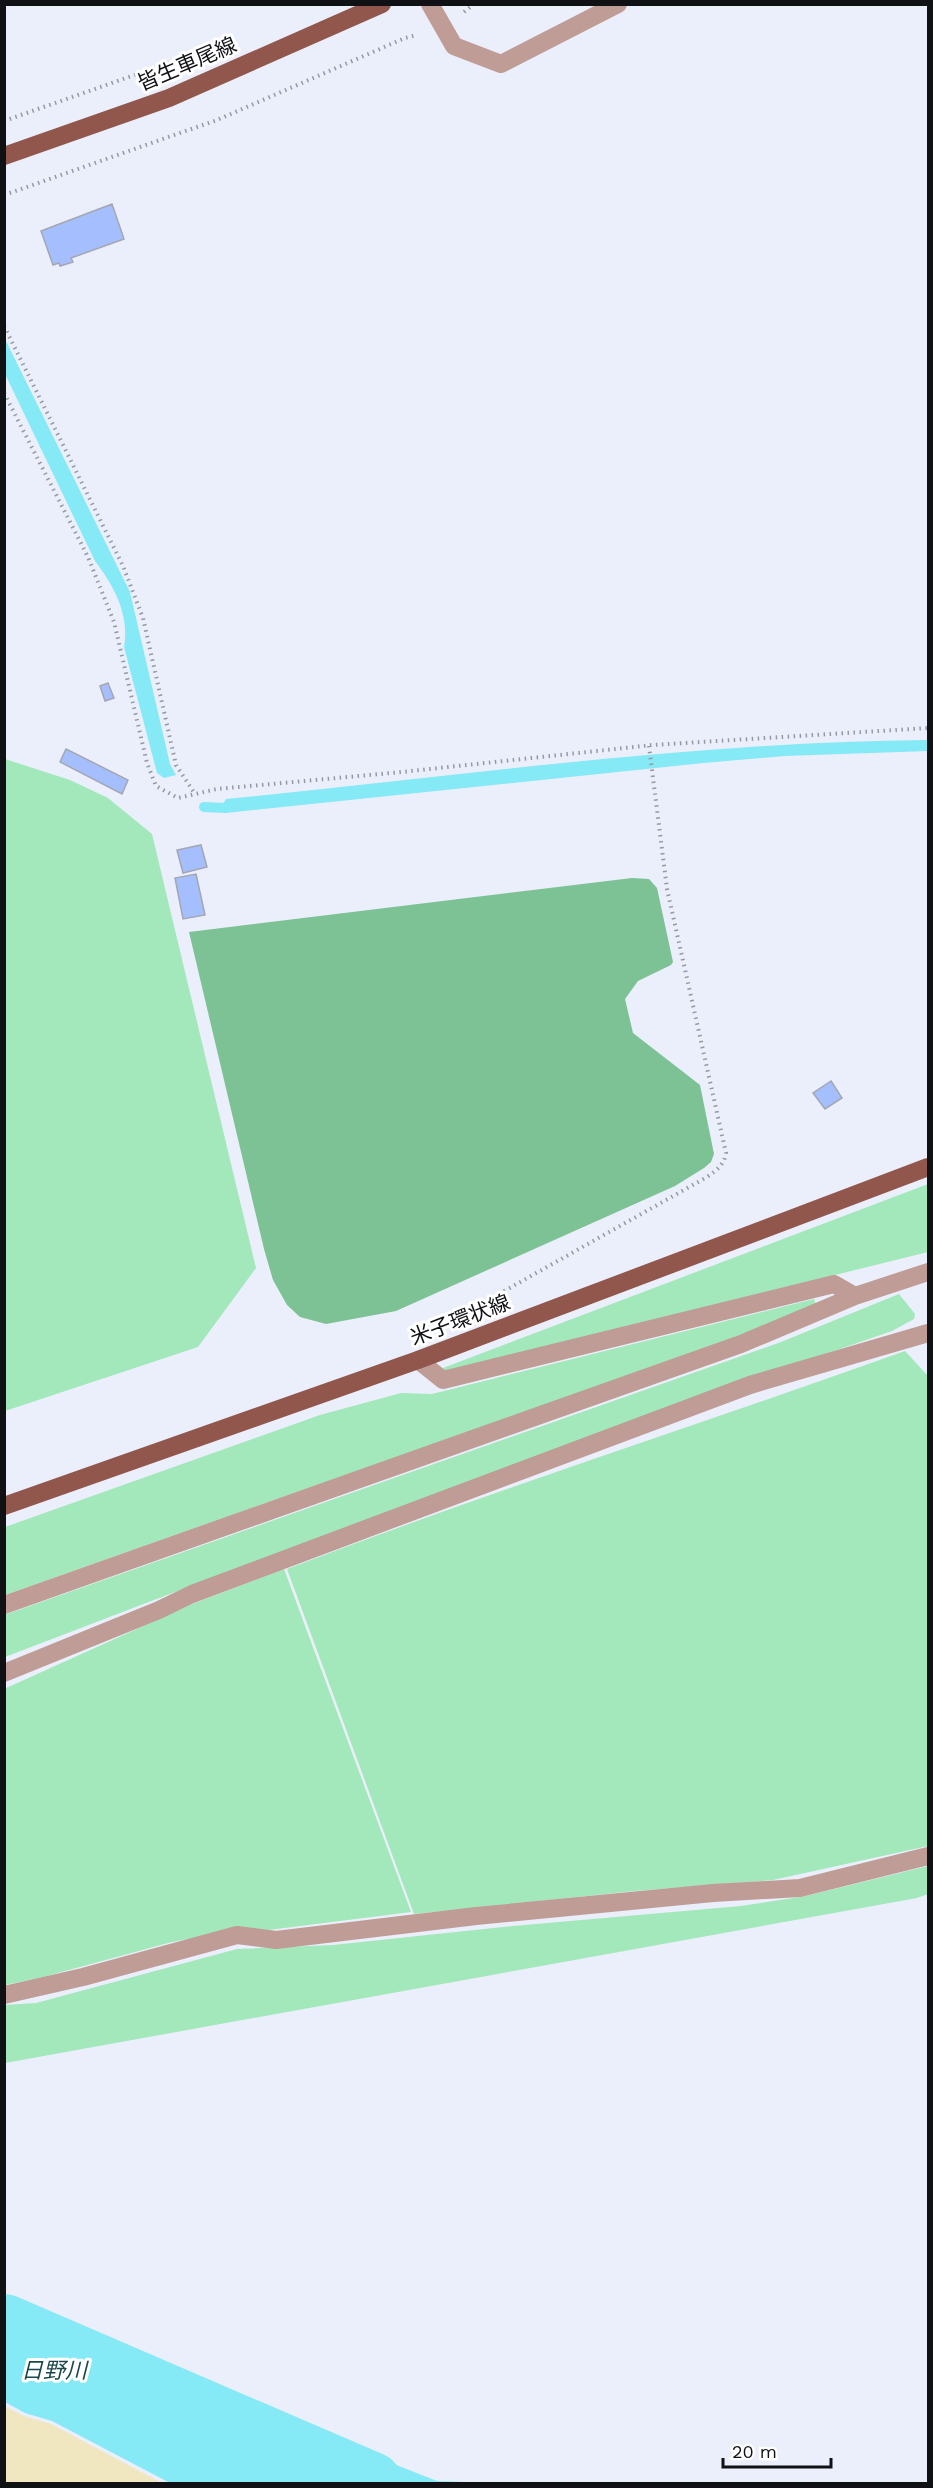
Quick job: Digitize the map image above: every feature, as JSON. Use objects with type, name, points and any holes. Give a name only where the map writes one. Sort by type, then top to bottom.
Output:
[{"type":"main road","name":"皆生車尾線","points":[[4,156],[169,98],[382,4]]},
{"type":"main road","name":"米子環状線","points":[[4,1506],[418,1360],[928,1167]]},
{"type":"street","points":[[430,4],[454,46],[501,64],[618,4]]},
{"type":"street","points":[[4,1605],[741,1344],[855,1296],[928,1272]]},
{"type":"street","points":[[418,1360],[443,1380],[834,1284],[855,1296]]},
{"type":"street","points":[[4,1673],[159,1610],[192,1594],[750,1385],[928,1333]]},
{"type":"street","points":[[4,1995],[83,1977],[237,1935],[276,1940],[499,1914],[713,1893],[800,1888],[928,1856]]},
{"type":"path","points":[[4,195],[217,120],[405,38],[424,36]]},
{"type":"path","points":[[4,121],[196,53]]},
{"type":"path","points":[[4,326],[123,566],[143,618],[176,765],[195,794]]},
{"type":"path","points":[[4,393],[88,557],[114,622],[147,763],[156,786],[178,798],[218,789],[649,746],[928,729]]},
{"type":"path","points":[[474,1308],[707,1177],[725,1160],[726,1153],[667,889],[649,746]]},
{"type":"green space","points":[[5,759],[70,780],[108,798],[152,834],[256,1268],[198,1347],[5,1411]]},
{"type":"green space","points":[[632,878],[649,879],[657,888],[673,962],[638,981],[625,999],[633,1033],[700,1085],[714,1154],[711,1162],[675,1186],[396,1311],[326,1324],[300,1317],[287,1305],[273,1280],[264,1249],[189,932]]},
{"type":"green space","points":[[928,1184],[928,1252],[444,1371],[443,1368]]},
{"type":"green space","points":[[899,1294],[915,1314],[914,1319],[892,1331],[447,1490],[5,1657],[4,1615],[781,1342]]},
{"type":"green space","points":[[814,1299],[816,1305],[814,1308],[5,1595],[5,1527],[320,1415],[401,1393],[432,1394]]},
{"type":"green space","points":[[905,1351],[928,1376],[928,1846],[773,1880],[635,1891],[414,1914],[287,1569],[441,1512]]},
{"type":"green space","points":[[284,1569],[411,1912],[269,1930],[237,1930],[172,1942],[5,1985],[4,1689],[192,1604]]},
{"type":"green space","points":[[928,1866],[928,1894],[917,1898],[5,2063],[5,2005],[36,2003],[237,1949],[333,1945],[741,1906],[806,1896]]},
{"type":"sand","points":[[4,2406],[24,2416],[51,2424],[162,2483],[5,2483]]},
{"type":"water","points":[[5,339],[130,592],[170,764],[176,775],[164,778],[157,773],[124,647],[125,624],[119,601],[95,561],[5,374]]},
{"type":"water","points":[[928,740],[928,743],[854,744],[717,754],[223,804],[226,799],[664,753],[840,742]]},
{"type":"water","name":"日野川","points":[[4,2294],[85,2332],[232,2428],[297,2445],[358,2450],[437,2481],[497,2483],[170,2483],[52,2421],[25,2413],[5,2402]]},
{"type":"building","points":[[112,204],[124,239],[71,258],[73,262],[60,266],[59,263],[53,265],[41,231]]},
{"type":"building","points":[[108,683],[114,698],[105,701],[100,686]]},
{"type":"building","points":[[66,749],[128,780],[122,794],[60,762]]},
{"type":"building","points":[[201,845],[207,867],[183,873],[177,850]]},
{"type":"building","points":[[196,874],[205,915],[183,919],[175,878]]},
{"type":"building","points":[[831,1081],[842,1098],[825,1109],[813,1093]]},
{"type":"waterway","points":[[204,807],[225,808],[784,751],[928,746]]},
{"type":"waterway","name":"日野川","points":[[4,2326],[371,2484]]}]
